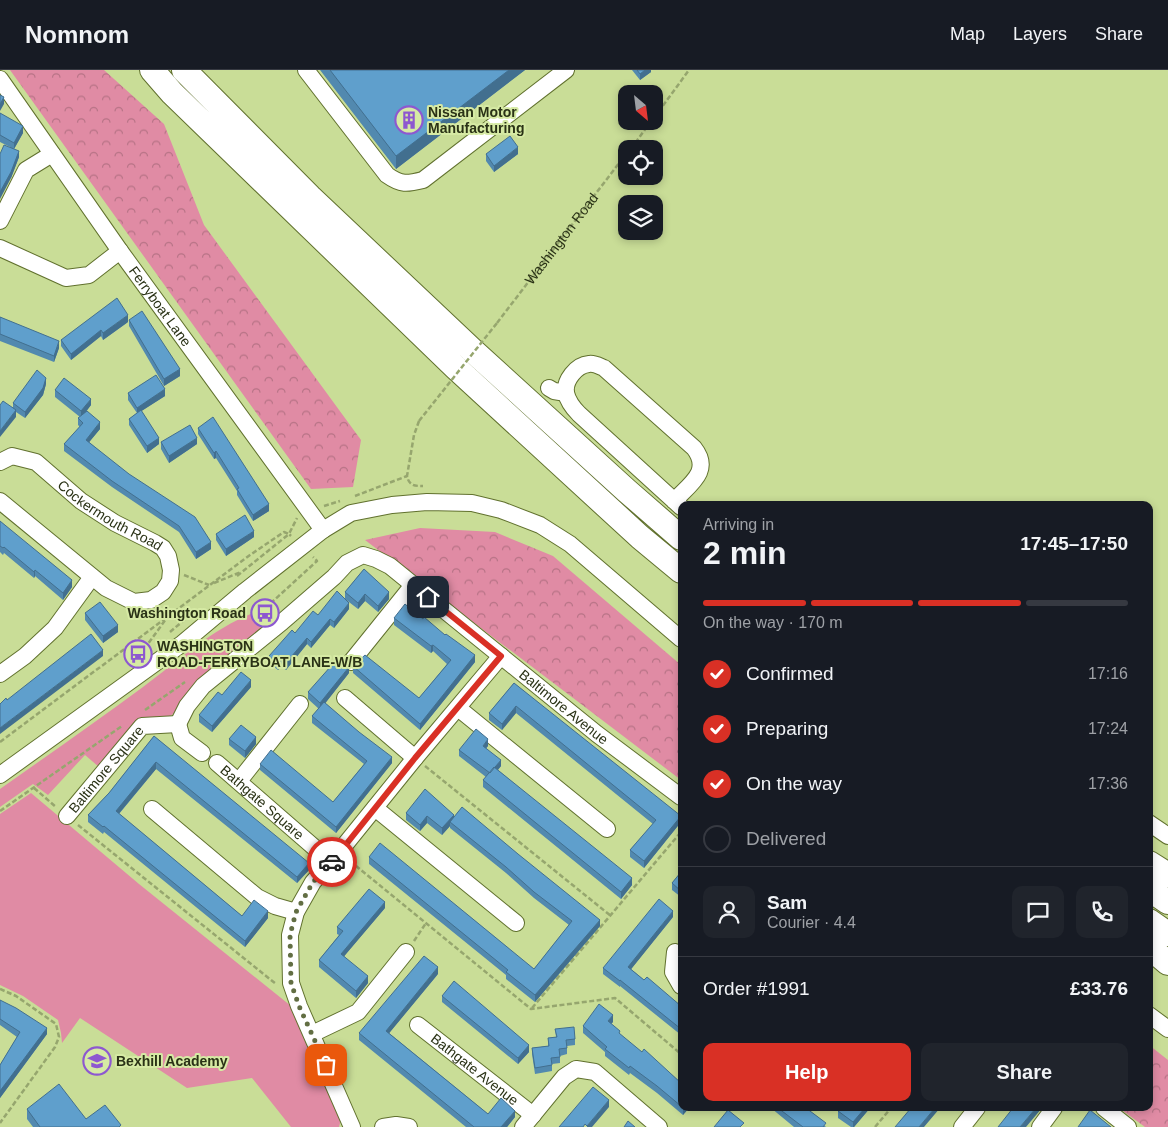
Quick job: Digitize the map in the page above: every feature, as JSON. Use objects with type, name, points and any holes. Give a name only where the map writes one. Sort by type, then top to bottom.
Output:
[{"type":"highway","points":[[152,70],[172,93],[455,367],[640,537],[678,569]]},
{"type":"highway","points":[[184,70],[310,197],[472,350],[678,535]]},
{"type":"highway","points":[[1153,865],[1168,875]]},
{"type":"highway","points":[[1153,892],[1168,902]]},
{"type":"highway","points":[[1153,924],[1168,934]]},
{"type":"highway","points":[[1153,950],[1168,962]]},
{"type":"street","points":[[306,70],[387,175],[397,182],[409,184],[423,180],[566,70]]},
{"type":"street","name":"Ferryboat Lane","points":[[0,79],[120,251],[323,530]]},
{"type":"street","points":[[0,220],[26,170],[52,154]]},
{"type":"street","points":[[0,248],[66,278],[89,275],[120,251]]},
{"type":"street","points":[[678,504],[572,407],[566,393],[566,386],[575,370],[582,365],[596,364],[604,368],[694,448],[699,455],[701,468],[680,501]]},
{"type":"street","points":[[549,388],[566,393]]},
{"type":"street","name":"Cockermouth Road","points":[[0,462],[12,456],[36,462],[81,502],[115,523],[163,548],[168,556],[171,570],[170,581],[162,592],[151,600],[134,602],[106,588],[0,501]]},
{"type":"street","points":[[0,775],[183,643],[245,591],[304,547],[323,530],[351,514],[392,505],[427,502],[472,503],[501,510],[540,525],[570,544],[678,636]]},
{"type":"street","name":"Baltimore Avenue","points":[[178,724],[187,706],[203,686],[282,622],[334,577],[347,563],[363,555],[376,558],[390,566],[597,734],[678,795]]},
{"type":"street","points":[[0,674],[25,656],[55,628],[92,577]]},
{"type":"street","points":[[351,662],[413,585]]},
{"type":"street","points":[[352,1127],[291,983],[290,935],[296,912],[313,882],[501,656]]},
{"type":"street","points":[[345,698],[415,758]]},
{"type":"street","points":[[239,781],[300,704]]},
{"type":"street","points":[[458,708],[607,829]]},
{"type":"street","points":[[178,724],[182,738],[202,753]]},
{"type":"street","name":"Baltimore Square","points":[[67,816],[142,726],[178,724]]},
{"type":"street","name":"Bathgate Square","points":[[217,763],[335,857]]},
{"type":"street","points":[[375,808],[516,923]]},
{"type":"street","points":[[152,809],[257,897],[275,906],[296,912]]},
{"type":"street","points":[[1153,826],[1168,836]]},
{"type":"street","points":[[312,1034],[358,1012],[406,952]]},
{"type":"street","points":[[675,952],[673,972],[678,981]]},
{"type":"street","points":[[1153,1018],[1168,1029]]},
{"type":"street","name":"Bathgate Avenue","points":[[418,1025],[528,1121]]},
{"type":"street","points":[[528,1121],[564,1077],[576,1069],[595,1072],[659,1127]]},
{"type":"street","points":[[962,1127],[975,1111]]},
{"type":"street","points":[[1040,1127],[1052,1111]]},
{"type":"street","points":[[1108,1111],[1128,1127]]},
{"type":"street","points":[[383,1127],[396,1125],[409,1127]]},
{"type":"path","points":[[663,106],[689,70]]},
{"type":"path","name":"Washington Road","points":[[352,497],[407,476],[414,435],[420,421],[618,164]]},
{"type":"path","points":[[309,510],[318,503],[326,506],[343,500]]},
{"type":"path","points":[[0,742],[208,585],[284,532],[289,534]]},
{"type":"path","points":[[277,613],[271,603],[317,560],[304,547]]},
{"type":"path","points":[[171,570],[208,585],[244,570]]},
{"type":"path","points":[[135,662],[169,614]]},
{"type":"path","points":[[140,714],[188,680]]},
{"type":"path","points":[[0,811],[124,725]]},
{"type":"path","points":[[415,758],[611,916]]},
{"type":"path","points":[[34,788],[297,1001]]},
{"type":"path","points":[[531,1010],[678,836]]},
{"type":"path","points":[[335,857],[426,923],[531,1010],[615,998],[678,1051]]},
{"type":"path","points":[[406,952],[426,923]]},
{"type":"path","points":[[0,989],[16,996],[56,1024],[59,1037],[55,1047],[0,1123]]},
{"type":"path","points":[[874,1127],[888,1111]]},
{"type":"green space","points":[[10,70],[104,70],[164,124],[204,225],[361,440],[353,487],[311,489]]},
{"type":"green space","points":[[420,528],[495,532],[553,556],[678,662],[678,778],[365,540]]},
{"type":"green space","points":[[253,613],[263,628],[190,692],[173,714],[99,767],[85,755],[48,795],[33,784],[0,807],[0,789],[125,700],[196,646],[223,628]]},
{"type":"green space","points":[[31,793],[139,884],[291,1006],[341,1119],[339,1127],[291,1127],[252,1078],[187,1088],[80,1018],[62,1043],[58,1020],[23,996],[0,985],[0,814]]},
{"type":"green space","points":[[1153,1048],[1168,1060],[1168,1127],[1145,1127],[1123,1111],[1153,1111]]},
{"type":"building","name":"Nissan Motor Manufacturing","points":[[330,70],[509,70],[396,156]]},
{"type":"building","points":[[637,70],[645,70],[640,74]]},
{"type":"building","points":[[0,95],[4,97],[0,104]]},
{"type":"building","points":[[0,113],[23,126],[14,143],[0,135]]},
{"type":"building","points":[[510,136],[518,147],[494,166],[486,154]]},
{"type":"building","points":[[4,145],[19,151],[11,172],[0,192],[0,154]]},
{"type":"building","points":[[117,298],[128,315],[103,333],[101,330],[71,354],[61,340]]},
{"type":"building","points":[[142,311],[180,369],[164,379],[129,320]]},
{"type":"building","points":[[0,317],[59,341],[54,356],[0,334]]},
{"type":"building","points":[[37,370],[46,378],[43,388],[25,412],[13,403]]},
{"type":"building","points":[[156,375],[165,389],[137,408],[128,393]]},
{"type":"building","points":[[64,378],[91,399],[81,411],[55,390]]},
{"type":"building","points":[[3,401],[16,410],[0,431],[0,405]]},
{"type":"building","points":[[141,410],[159,438],[147,446],[129,419]]},
{"type":"building","points":[[87,411],[100,422],[86,440],[129,474],[195,517],[211,542],[196,552],[179,526],[112,481],[64,444],[83,423],[78,418]]},
{"type":"building","points":[[213,417],[269,504],[253,515],[216,451],[214,453],[198,428]]},
{"type":"building","points":[[190,425],[197,438],[169,456],[161,442]]},
{"type":"building","points":[[245,515],[254,531],[226,549],[216,534]]},
{"type":"building","points":[[0,521],[72,580],[63,593],[35,570],[34,572],[4,547],[0,546]]},
{"type":"building","points":[[364,569],[389,592],[378,606],[365,594],[358,603],[345,592]]},
{"type":"building","points":[[337,591],[349,603],[334,622],[330,619],[311,642],[307,638],[286,663],[281,660],[278,664],[269,656],[292,630],[295,633],[313,611],[318,615]]},
{"type":"building","points":[[100,602],[118,625],[103,636],[85,613]]},
{"type":"building","points":[[405,604],[423,619],[424,617],[445,635],[475,655],[420,724],[353,666],[365,655],[419,698],[451,660],[394,618]]},
{"type":"building","points":[[91,634],[103,650],[0,728],[0,704]]},
{"type":"building","points":[[339,657],[349,667],[320,703],[308,692]]},
{"type":"building","points":[[241,672],[251,680],[212,726],[199,715],[218,692],[222,695]]},
{"type":"building","points":[[514,683],[678,814],[678,820],[644,861],[630,850],[656,820],[516,706],[502,724],[489,713]]},
{"type":"building","points":[[324,702],[392,757],[336,827],[260,764],[271,750],[333,802],[367,761],[312,716]]},
{"type":"building","points":[[241,725],[256,737],[245,751],[229,739]]},
{"type":"building","points":[[476,729],[488,739],[483,746],[501,760],[490,773],[459,750]]},
{"type":"building","points":[[154,736],[309,863],[297,877],[156,762],[116,811],[242,916],[254,900],[268,911],[245,941],[88,815],[109,793]]},
{"type":"building","points":[[494,767],[632,878],[621,892],[483,780]]},
{"type":"building","points":[[425,789],[454,815],[442,828],[427,816],[420,825],[406,813]]},
{"type":"building","points":[[462,807],[600,920],[535,995],[506,972],[508,970],[369,857],[380,843],[534,969],[572,921],[450,822]]},
{"type":"building","points":[[678,876],[678,888],[672,883]]},
{"type":"building","points":[[369,889],[385,902],[341,954],[368,976],[356,991],[319,960],[343,931],[337,927]]},
{"type":"building","points":[[659,899],[673,911],[628,967],[644,980],[647,977],[678,1003],[678,1027],[620,980],[603,968]]},
{"type":"building","points":[[424,956],[438,967],[386,1031],[488,1114],[501,1098],[515,1111],[501,1127],[474,1127],[359,1033]]},
{"type":"building","points":[[454,981],[529,1045],[518,1058],[442,996]]},
{"type":"building","points":[[0,1000],[47,1028],[0,1091],[0,1065],[20,1032],[0,1019]]},
{"type":"building","points":[[599,1004],[613,1015],[608,1021],[620,1031],[619,1033],[642,1052],[644,1049],[678,1080],[678,1104],[605,1049],[607,1047],[583,1026]]},
{"type":"building","points":[[574,1027],[575,1039],[566,1040],[567,1048],[559,1049],[560,1057],[551,1058],[552,1065],[535,1068],[532,1048],[549,1046],[548,1038],[557,1037],[555,1029]]},
{"type":"building","points":[[59,1084],[86,1119],[105,1105],[121,1125],[119,1127],[40,1127],[27,1109]]},
{"type":"building","points":[[593,1087],[609,1100],[587,1126],[585,1124],[583,1127],[559,1127]]},
{"type":"building","points":[[727,1111],[744,1123],[740,1127],[714,1127]]},
{"type":"building","points":[[782,1111],[810,1111],[826,1123],[823,1127],[803,1127]]},
{"type":"building","points":[[838,1111],[862,1111],[853,1122]]},
{"type":"building","points":[[908,1111],[932,1111],[919,1127],[895,1127]]},
{"type":"building","points":[[1011,1111],[1033,1111],[1020,1127],[998,1127]]},
{"type":"building","points":[[1091,1111],[1111,1127],[1078,1127]]},
{"type":"building","points":[[628,1121],[635,1127],[624,1127]]},
{"type":"way so far","points":[[326,1065],[299,1006],[291,983],[290,935],[296,912],[313,882],[332,862]]},
{"type":"place","name":"Nissan Motor Manufacturing","points":[[409,120]]},
{"type":"place","name":"Washington Road","points":[[265,613]]},
{"type":"place","name":"WASHINGTON ROAD-FERRYBOAT LANE-W/B","points":[[138,654]]},
{"type":"place","name":"Bexhill Academy","points":[[97,1061]]},
{"type":"route","points":[[332,862],[415,758],[501,656],[428,597]]}]
